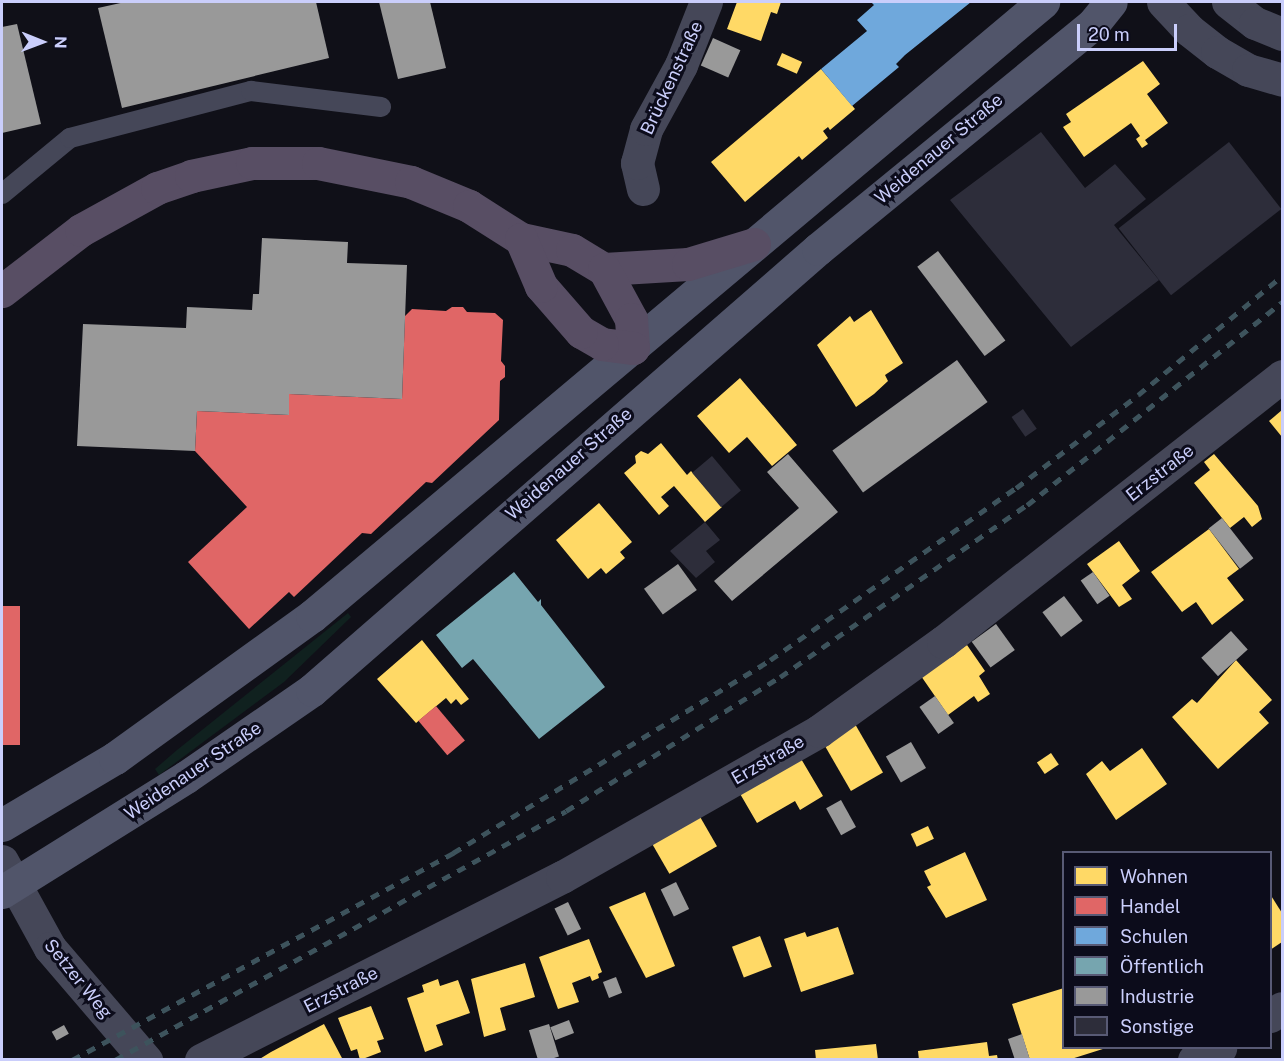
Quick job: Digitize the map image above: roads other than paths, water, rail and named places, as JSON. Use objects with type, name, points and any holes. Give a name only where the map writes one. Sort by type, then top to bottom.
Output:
[{"type":"highway","points":[[2,291],[120,206],[191,176],[252,163],[318,163],[380,173],[469,206],[521,239],[572,250],[604,269],[631,319],[633,348],[602,344],[581,332],[541,286],[521,239]]},
{"type":"highway","points":[[604,269],[688,264],[754,244]]},
{"type":"main road","points":[[2,825],[115,758],[312,616],[1043,2]]},
{"type":"main road","name":"Weidenauer Straße","points":[[6,880],[186,777],[312,690],[663,382],[1093,24],[1111,2]]},
{"type":"main road","points":[[633,348],[663,382]]},
{"type":"street","name":"Brückenstraße","points":[[643,189],[637,163],[646,129],[681,65],[706,2]]},
{"type":"street","points":[[1163,2],[1189,30],[1217,52],[1248,70],[1282,80]]},
{"type":"street","points":[[1228,2],[1255,23],[1282,34]]},
{"type":"street","name":"Erzstraße","points":[[201,1059],[562,877],[819,731],[944,642],[1282,376]]},
{"type":"street","name":"Setzer Weg","points":[[6,880],[50,948],[146,1059]]},
{"type":"street","points":[[1194,1059],[1216,1049]]},
{"type":"lane","points":[[2,194],[70,138],[251,91],[381,107]]},
{"type":"railway","points":[[72,1060],[453,853],[770,660],[1016,488],[1138,395],[1282,276]]},
{"type":"railway","points":[[115,1060],[566,811],[780,677],[1027,505],[1282,302]]}]
